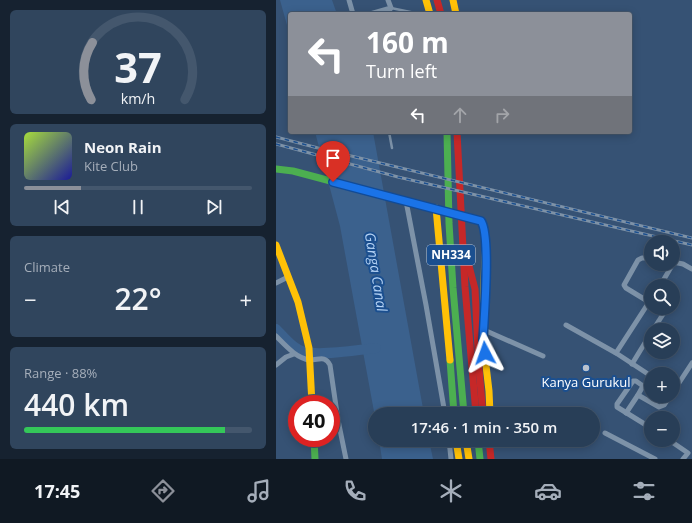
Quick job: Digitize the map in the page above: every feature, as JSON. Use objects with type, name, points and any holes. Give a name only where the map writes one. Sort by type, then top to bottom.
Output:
[{"type":"main road","points":[[453,0],[456,12]]},
{"type":"main road","points":[[427,2],[430,12]]},
{"type":"main road","name":"NH334","points":[[447,134],[449,223],[463,407]]},
{"type":"main road","name":"NH334","points":[[457,134],[462,245],[475,407]]},
{"type":"main road","points":[[276,169],[293,171],[436,208],[476,219],[484,224],[486,248],[483,340],[490,407]]},
{"type":"main road","points":[[436,208],[448,328],[454,407]]},
{"type":"main road","points":[[276,245],[298,302],[310,348],[312,395]]},
{"type":"main road","points":[[462,245],[471,270],[475,289],[482,407]]},
{"type":"main road","points":[[314,447],[315,459]]},
{"type":"main road","points":[[457,447],[459,459]]},
{"type":"main road","points":[[467,447],[469,459]]},
{"type":"main road","points":[[479,447],[480,459]]},
{"type":"main road","points":[[490,447],[491,459]]},
{"type":"street","points":[[349,0],[352,12]]},
{"type":"street","points":[[388,0],[391,11]]},
{"type":"street","points":[[403,200],[426,305],[444,407]]},
{"type":"street","points":[[644,258],[638,260],[624,285],[626,288],[644,297]]},
{"type":"street","points":[[680,263],[692,268]]},
{"type":"street","points":[[276,283],[288,277]]},
{"type":"street","points":[[616,353],[644,309]]},
{"type":"street","points":[[566,325],[616,353],[644,372]]},
{"type":"street","points":[[484,330],[543,356]]},
{"type":"street","points":[[276,336],[294,354],[310,358],[322,358],[329,362],[332,368],[338,420],[346,459]]},
{"type":"street","points":[[632,364],[644,344]]},
{"type":"street","points":[[276,364],[286,357],[294,354]]},
{"type":"street","points":[[680,380],[692,363]]},
{"type":"street","points":[[626,413],[642,386],[636,381],[633,381],[617,405],[618,408],[626,413],[644,424]]},
{"type":"street","points":[[638,395],[644,398]]},
{"type":"street","points":[[652,403],[659,407],[665,403]]},
{"type":"street","points":[[605,433],[655,459]]},
{"type":"street","points":[[680,446],[690,451],[683,459]]},
{"type":"street","points":[[450,447],[451,459]]},
{"type":"lane","points":[[389,134],[392,148]]},
{"type":"water","points":[[280,0],[332,0],[336,12],[288,12],[288,29]]},
{"type":"water","name":"Ganga Canal","points":[[316,134],[373,134],[423,407],[373,407],[340,226]]},
{"type":"water","points":[[380,447],[430,447],[433,459],[382,459]]},
{"type":"waterway","points":[[276,329],[293,346],[305,352],[330,353],[376,348]]},
{"type":"railway","points":[[276,137],[692,238]]},
{"type":"railway","points":[[276,144],[398,177],[692,245]]},
{"type":"traffic: fast","points":[[447,134],[449,223],[463,407]]},
{"type":"traffic: fast","points":[[276,169],[293,171],[481,221],[483,225],[485,242]]},
{"type":"traffic: fast","points":[[450,360],[453,407]]},
{"type":"traffic: fast","points":[[314,447],[315,459]]},
{"type":"traffic: fast","points":[[479,447],[480,459]]},
{"type":"traffic: slow","points":[[426,0],[429,12]]},
{"type":"traffic: slow","points":[[453,0],[456,12]]},
{"type":"traffic: slow","points":[[436,208],[450,360]]},
{"type":"traffic: slow","points":[[485,242],[483,340],[490,407]]},
{"type":"traffic: slow","points":[[276,245],[298,302],[309,348],[312,395]]},
{"type":"traffic: slow","points":[[457,447],[459,459]]},
{"type":"traffic: slow","points":[[467,447],[469,459]]},
{"type":"traffic: jam","points":[[437,0],[440,12]]},
{"type":"traffic: jam","points":[[457,134],[465,287],[475,407]]},
{"type":"traffic: jam","points":[[467,258],[475,289],[482,407]]},
{"type":"traffic: jam","points":[[490,447],[491,459]]},
{"type":"place","name":"Kanya Gurukul","points":[[586,368]]},
{"type":"route","points":[[333,182],[430,206],[476,219],[484,224],[486,248],[483,340],[485,353]]}]
